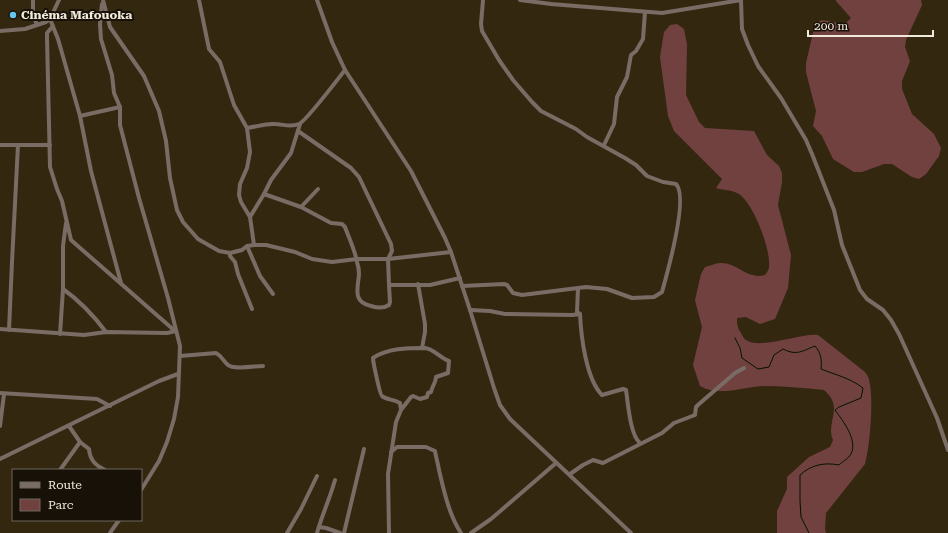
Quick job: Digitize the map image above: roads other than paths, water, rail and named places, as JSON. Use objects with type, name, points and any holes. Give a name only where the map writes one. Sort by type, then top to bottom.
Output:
[{"type":"street","points":[[34,0],[33,14],[37,25]]},
{"type":"street","points":[[0,31],[25,29],[50,19],[59,0]]},
{"type":"street","points":[[102,0],[100,24],[101,39],[112,75],[114,93],[120,107],[120,125],[180,346],[178,397],[174,419],[159,461],[142,488]]},
{"type":"street","points":[[102,0],[110,27],[144,76],[159,111],[166,141],[174,201],[181,219],[198,239],[219,251],[230,253],[242,250],[247,246],[266,245],[295,252],[321,261],[332,262],[388,259],[451,252]]},
{"type":"street","points":[[200,0],[209,49],[220,62],[234,105],[247,128],[250,152],[247,168],[240,184],[239,195],[241,202],[250,217],[254,245]]},
{"type":"street","points":[[317,0],[332,42],[345,70],[411,171],[451,252],[500,405],[510,419],[631,533]]},
{"type":"street","points":[[462,286],[504,284],[513,293],[522,295],[586,287],[607,289],[632,298],[654,297],[662,292],[676,237],[680,198],[676,184],[663,182],[647,176],[636,165],[604,145],[587,137],[576,128],[541,111],[513,80],[495,55],[482,31],[481,24],[483,0]]},
{"type":"street","points":[[520,0],[662,13],[741,0],[742,29],[748,45],[758,66],[782,98],[795,120],[812,154],[834,210],[842,245],[860,290],[868,299],[883,310],[899,334],[937,418],[948,450]]},
{"type":"street","points":[[604,145],[614,124],[617,97],[627,77],[631,55],[636,51],[643,39],[645,12]]},
{"type":"street","points":[[50,19],[58,39],[80,116],[91,171],[121,283]]},
{"type":"street","points":[[53,26],[47,33],[50,167],[62,201],[71,240],[176,332]]},
{"type":"street","points":[[250,217],[271,180],[291,153],[300,124],[345,70]]},
{"type":"street","points":[[80,116],[120,107]]},
{"type":"street","points":[[247,128],[270,124],[287,126],[300,124]]},
{"type":"street","points":[[264,194],[301,207],[331,223],[342,224],[345,227],[357,260],[359,272],[357,291],[358,298],[361,302],[367,305],[378,308],[389,305],[388,259],[392,251],[391,244],[358,177],[351,168],[298,131]]},
{"type":"street","points":[[0,145],[50,145]]},
{"type":"street","points":[[9,330],[18,145]]},
{"type":"street","points":[[301,207],[318,189]]},
{"type":"street","points":[[60,334],[63,289],[63,246],[66,220]]},
{"type":"street","points":[[247,246],[260,276],[273,294]]},
{"type":"street","points":[[230,253],[230,256],[235,262],[238,274],[252,309]]},
{"type":"street","points":[[389,285],[430,285],[460,278]]},
{"type":"street","points":[[418,284],[425,324],[422,348]]},
{"type":"street","points":[[578,288],[577,312],[580,314],[581,333],[588,368],[595,385],[602,395],[623,389],[626,390],[633,431],[637,441],[640,443]]},
{"type":"street","points":[[63,289],[74,296],[90,312],[106,332]]},
{"type":"street","points":[[470,310],[490,311],[505,314],[553,316],[580,314]]},
{"type":"street","points":[[0,329],[60,334],[106,332],[176,332]]},
{"type":"street","points":[[389,533],[388,474],[396,422],[401,410],[411,397],[413,396],[420,399],[427,397],[436,381],[436,377],[449,372],[449,361],[444,360],[429,348],[398,349],[383,353],[373,358],[382,396],[396,400],[400,403],[401,410]]},
{"type":"street","points":[[180,356],[216,353],[220,355],[228,366],[263,366]]},
{"type":"street","points":[[570,474],[590,461],[595,460],[598,463],[603,463],[662,433],[674,423],[695,415],[695,409],[699,404],[735,372],[744,368]]},
{"type":"street","points":[[0,459],[159,381],[178,374]]},
{"type":"street","points":[[0,426],[2,393],[97,399],[110,406]]},
{"type":"street","points":[[69,426],[80,442],[89,449],[90,456],[96,466],[103,469]]},
{"type":"street","points":[[61,469],[80,442]]},
{"type":"street","points":[[391,452],[397,448],[426,447],[436,451],[436,458],[447,501],[453,518],[461,533]]},
{"type":"street","points":[[344,533],[364,449]]},
{"type":"street","points":[[471,533],[491,519],[556,462]]},
{"type":"street","points":[[287,533],[317,476]]},
{"type":"street","points":[[317,533],[335,480]]},
{"type":"street","points":[[110,533],[118,521]]},
{"type":"street","points":[[319,527],[340,533]]},
{"type":"waterway","points":[[735,338],[740,348],[742,358],[758,369],[769,367],[774,355],[783,349],[796,352],[815,346],[821,357],[821,369],[848,379],[863,388],[861,398],[835,410],[849,431],[853,443],[851,454],[839,465],[818,465],[800,475],[801,517],[809,533]]},
{"type":"place","name":"Cinéma Mafouoka","points":[[13,15]]}]
